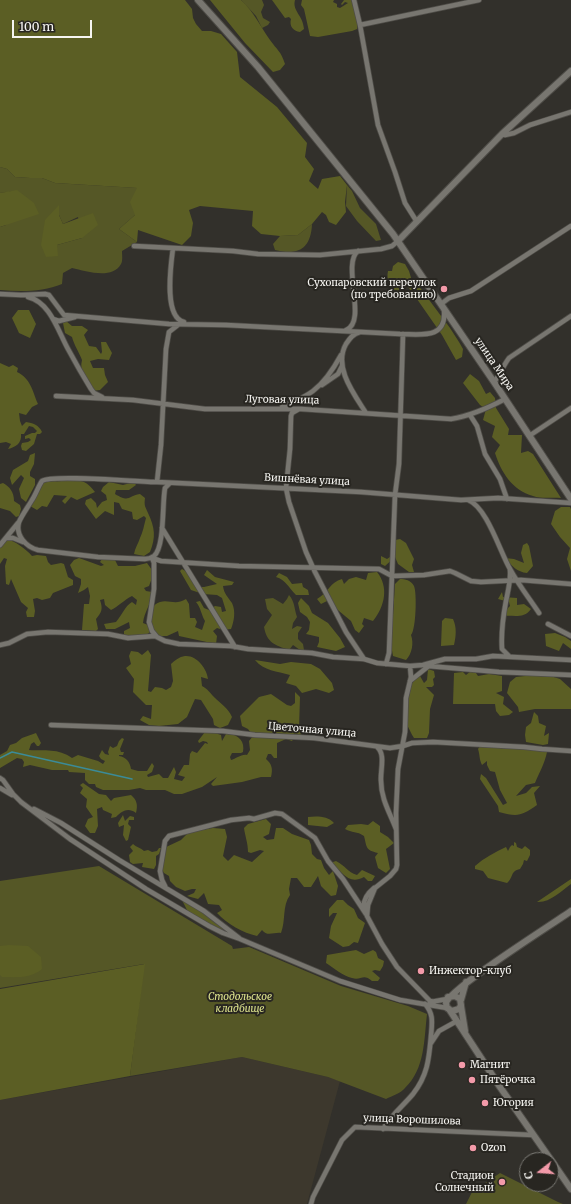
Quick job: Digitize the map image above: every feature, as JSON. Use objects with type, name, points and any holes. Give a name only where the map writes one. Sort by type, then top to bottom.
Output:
[{"type":"main road","name":"улица Мира","points":[[198,0],[258,67],[398,241],[494,382],[528,436],[571,499]]},
{"type":"main road","points":[[398,241],[502,134],[571,71]]},
{"type":"main road","points":[[545,1152],[448,1009],[446,1003],[448,998],[466,982],[571,911]]},
{"type":"main road","points":[[448,1009],[454,1011],[459,1009],[466,982]]},
{"type":"main road","points":[[448,998],[455,996],[461,1003],[466,1034]]},
{"type":"main road","points":[[559,1172],[571,1189]]},
{"type":"street","points":[[354,0],[378,125],[405,203],[417,222]]},
{"type":"street","points":[[360,25],[479,0]]},
{"type":"street","points":[[502,134],[505,135],[514,133],[530,125],[571,112]]},
{"type":"street","points":[[21,296],[49,295],[64,315],[76,317],[179,324],[420,334],[435,332],[440,328],[445,316],[442,306],[449,298],[471,291],[571,226]]},
{"type":"street","points":[[134,246],[258,254],[320,255],[380,249],[392,246],[398,241]]},
{"type":"street","points":[[173,248],[170,272],[171,306],[180,322],[189,324]]},
{"type":"street","points":[[341,331],[349,329],[353,323],[353,258],[358,251]]},
{"type":"street","points":[[0,294],[33,298],[38,301],[53,319],[62,339],[91,389],[94,393],[106,398]]},
{"type":"street","points":[[494,382],[501,374],[504,364],[509,358],[571,316]]},
{"type":"street","points":[[53,319],[59,321],[76,317]]},
{"type":"street","points":[[157,482],[164,403],[166,349],[169,332],[179,324]]},
{"type":"street","points":[[280,408],[312,392],[330,372],[351,337],[362,331]]},
{"type":"street","points":[[386,664],[389,653],[395,494],[399,464],[403,334]]},
{"type":"street","points":[[343,351],[342,366],[353,392],[366,413]]},
{"type":"street","points":[[316,388],[338,374],[342,366]]},
{"type":"street","name":"Луговая улица","points":[[56,396],[106,398],[205,408],[280,408],[452,419],[470,414],[505,399]]},
{"type":"street","points":[[528,436],[571,408]]},
{"type":"street","points":[[301,409],[296,410],[291,416],[290,449],[286,488],[289,502],[313,568],[346,632],[364,659]]},
{"type":"street","points":[[470,414],[477,426],[485,454],[500,479],[507,499]]},
{"type":"street","name":"Вишнёвая улица","points":[[19,522],[42,481],[45,479],[59,478],[286,488],[395,494],[461,500],[507,499],[571,503]]},
{"type":"street","points":[[152,558],[156,553],[162,528],[164,492],[165,488],[170,483]]},
{"type":"street","points":[[461,500],[474,503],[480,509],[510,570],[539,613]]},
{"type":"street","points":[[0,545],[19,522]]},
{"type":"street","points":[[19,522],[19,533],[27,545]]},
{"type":"street","points":[[162,528],[235,647]]},
{"type":"street","points":[[6,538],[19,540],[33,549],[78,556],[123,559],[152,558],[161,561],[239,566],[379,569],[392,576],[418,575],[450,571],[471,580],[493,582],[517,580],[571,584]]},
{"type":"street","points":[[152,558],[154,564],[154,584],[150,622],[155,636],[164,641],[180,644],[312,653],[333,657],[364,659],[377,663],[410,666],[433,663],[452,658],[493,656],[571,660]]},
{"type":"street","points":[[510,570],[510,581],[503,619],[502,649],[511,657]]},
{"type":"street","points":[[548,624],[571,636]]},
{"type":"street","points":[[0,645],[9,643],[27,634],[48,632],[118,635],[128,638],[155,636]]},
{"type":"street","points":[[410,681],[433,663]]},
{"type":"street","points":[[367,916],[363,907],[369,892],[387,879],[396,869],[398,860],[396,813],[398,769],[405,732],[407,691],[411,677],[410,666]]},
{"type":"street","points":[[428,666],[499,672],[571,675]]},
{"type":"street","name":"Цветочная улица","points":[[51,725],[217,731],[308,737],[390,748],[402,747],[412,743],[433,742],[571,751]]},
{"type":"street","points":[[374,746],[380,749],[380,781],[383,797],[397,833]]},
{"type":"street","points":[[0,778],[16,798]]},
{"type":"street","points":[[0,788],[16,798],[70,840],[146,889],[209,926],[340,981],[400,1000],[448,1009]]},
{"type":"street","points":[[21,802],[56,820],[119,860],[166,886],[204,911],[240,939]]},
{"type":"street","points":[[166,886],[162,880],[160,871],[165,841],[169,836],[230,820],[249,818],[254,819],[267,814],[275,813],[282,814],[315,838],[328,861],[357,899],[382,944],[397,967],[430,1001],[434,1002]]},
{"type":"street","points":[[426,1004],[448,998]]},
{"type":"street","points":[[383,1129],[394,1113],[413,1094],[420,1083],[427,1066],[433,1018],[430,1009],[426,1004]]},
{"type":"street","points":[[430,1045],[439,1031],[457,1021]]},
{"type":"street","name":"улица Ворошилова","points":[[311,1204],[313,1197],[342,1140],[355,1127],[533,1135]]},
{"type":"shaded area","points":[[242,1057],[340,1081],[307,1204],[0,1204],[0,1100]]},
{"type":"green space","points":[[0,0],[185,0],[192,9],[193,18],[196,24],[202,31],[211,31],[221,34],[237,52],[240,77],[277,107],[307,143],[305,157],[314,169],[309,181],[318,189],[322,179],[340,176],[347,185],[345,202],[346,212],[336,225],[329,222],[326,215],[322,212],[312,224],[298,235],[280,236],[261,234],[252,226],[253,211],[200,206],[189,210],[193,223],[191,236],[182,245],[138,230],[137,242],[119,229],[135,215],[130,202],[137,188],[55,183],[42,178],[15,177],[7,169],[0,167]]},
{"type":"green space","points":[[210,0],[241,0],[246,5],[282,56],[285,64],[280,70],[273,72],[245,43]]},
{"type":"green space","points":[[241,0],[262,0],[264,5],[261,12],[263,18],[270,22],[268,25],[262,28],[256,16]]},
{"type":"green space","points":[[272,0],[295,0],[294,4],[302,20],[304,29],[300,32],[294,29],[291,26],[291,19],[289,17],[285,18]]},
{"type":"green space","points":[[302,0],[334,0],[333,2],[340,8],[348,3],[345,2],[342,5],[341,4],[344,0],[351,0],[358,23],[357,29],[318,37],[310,36],[304,9],[301,5]]},
{"type":"green space","points":[[0,167],[7,169],[15,177],[42,178],[55,183],[138,188],[135,215],[119,229],[137,242],[122,251],[121,264],[112,272],[98,273],[72,268],[63,273],[62,284],[55,287],[32,291],[0,290],[0,227],[6,225],[17,191],[0,193]],"holes":[[[59,205],[59,215],[63,224],[78,217],[82,238],[57,245]]]},
{"type":"green space","points":[[347,185],[352,191],[360,208],[376,224],[381,240],[376,241],[357,221],[346,206]]},
{"type":"green space","points":[[17,190],[34,203],[39,214],[0,227],[0,193]]},
{"type":"green space","points":[[59,205],[59,215],[63,224],[93,213],[98,225],[82,238],[57,245],[58,256],[46,257],[41,245],[45,220]]},
{"type":"green space","points":[[312,224],[309,239],[302,249],[290,252],[275,250],[273,244],[280,236],[298,235]]},
{"type":"green space","points":[[398,262],[405,264],[412,281],[418,285],[450,328],[463,349],[462,357],[456,360],[442,335],[410,289],[404,284],[400,293],[396,292],[390,285],[388,280],[388,271],[392,271],[393,266]]},
{"type":"green space","points":[[18,310],[29,310],[36,324],[30,338],[19,333],[12,318]]},
{"type":"green space","points":[[66,321],[72,326],[82,326],[88,330],[84,335],[89,346],[96,347],[101,354],[101,342],[106,342],[112,353],[109,360],[98,359],[90,361],[93,368],[104,368],[108,382],[100,390],[92,391],[85,380],[81,368],[81,357],[72,337],[65,333],[63,323]]},
{"type":"green space","points":[[0,363],[9,367],[13,365],[18,368],[17,372],[28,382],[38,404],[32,407],[26,415],[19,413],[22,426],[26,422],[31,423],[36,425],[42,432],[37,434],[34,444],[26,451],[22,450],[21,446],[22,443],[31,440],[29,438],[25,439],[25,436],[37,431],[33,427],[29,426],[24,434],[21,434],[21,440],[14,447],[8,449],[11,444],[6,442],[0,443]]},
{"type":"green space","points":[[470,374],[479,381],[486,394],[490,392],[495,398],[496,408],[509,429],[508,435],[522,435],[521,453],[528,451],[533,454],[561,498],[533,496],[513,485],[508,479],[495,453],[500,445],[492,437],[495,426],[483,420],[486,409],[480,405],[463,383]]},
{"type":"green space","points":[[35,453],[34,464],[30,472],[30,476],[35,479],[35,485],[26,502],[21,498],[19,489],[24,478],[21,475],[12,485],[10,478],[13,470],[28,461],[30,455]]},
{"type":"green space","points":[[78,480],[84,482],[95,492],[77,500],[71,497],[65,504],[62,501],[67,496],[54,495],[47,507],[42,506],[37,510],[30,506],[43,481]]},
{"type":"green space","points":[[109,482],[123,485],[134,482],[136,485],[129,490],[116,490],[115,494],[123,498],[128,498],[140,494],[145,498],[145,506],[152,523],[154,537],[150,552],[144,556],[134,554],[146,518],[144,516],[137,520],[133,519],[132,512],[122,509],[119,503],[114,502],[114,515],[105,511],[96,519],[85,504],[86,500],[91,498],[96,503],[97,508],[102,502],[107,500],[106,495],[101,491]]},
{"type":"green space","points":[[3,483],[11,490],[14,501],[20,505],[21,509],[19,516],[16,517],[10,511],[0,508],[0,484]]},
{"type":"green space","points":[[561,507],[570,507],[571,509],[571,571],[567,559],[570,548],[551,524],[555,511]]},
{"type":"green space","points":[[7,539],[26,550],[32,556],[46,556],[51,565],[61,563],[64,564],[68,577],[73,580],[73,585],[53,593],[50,598],[42,600],[37,598],[33,599],[35,611],[34,617],[27,617],[26,612],[28,608],[21,602],[11,579],[9,585],[6,584],[5,566],[7,559],[4,558],[0,564],[0,546]]},
{"type":"green space","points":[[400,539],[406,543],[414,559],[412,565],[414,572],[409,572],[398,564],[395,557],[385,566],[381,564],[381,556],[387,559],[393,555],[395,540]]},
{"type":"green space","points":[[527,543],[533,566],[527,573],[517,570],[505,558],[514,559],[524,563],[521,553],[523,545]]},
{"type":"green space","points":[[79,558],[101,566],[104,565],[100,562],[102,559],[115,560],[118,566],[135,566],[147,563],[152,570],[152,578],[149,586],[144,588],[146,591],[152,592],[151,600],[143,623],[148,625],[150,632],[145,636],[124,635],[124,631],[130,628],[129,622],[115,629],[106,629],[104,624],[116,622],[125,608],[132,602],[136,605],[137,600],[132,596],[111,610],[105,605],[104,599],[100,600],[101,610],[96,619],[98,629],[96,631],[82,630],[84,604],[89,604],[90,596],[88,587],[78,593],[81,579],[75,576],[70,565],[74,560]]},
{"type":"green space","points":[[182,569],[187,572],[198,587],[217,584],[204,575],[207,570],[215,577],[234,582],[232,585],[223,586],[225,593],[233,606],[233,623],[231,629],[223,630],[217,628],[213,631],[217,636],[216,644],[179,636],[178,631],[167,636],[157,636],[155,632],[151,612],[156,604],[163,601],[179,602],[186,599],[189,604],[190,618],[195,618],[197,622],[195,627],[202,630],[205,621],[196,602],[200,601],[204,608],[209,610],[215,606],[221,607],[222,612],[226,611],[222,598],[217,595],[203,594],[191,590],[180,571]]},
{"type":"green space","points":[[377,572],[383,584],[383,603],[373,621],[364,618],[362,624],[364,626],[359,633],[355,630],[351,621],[327,601],[321,604],[317,599],[338,580],[342,579],[344,584],[349,579],[356,577],[366,580],[368,573]]},
{"type":"green space","points":[[279,573],[287,577],[292,584],[302,583],[303,587],[308,590],[309,595],[296,595],[285,582],[276,577]]},
{"type":"green space","points":[[400,579],[408,580],[413,584],[416,596],[415,619],[411,635],[412,648],[410,655],[406,660],[393,656],[391,645],[395,584]]},
{"type":"green space","points":[[502,592],[503,597],[517,598],[517,605],[524,604],[531,609],[525,614],[519,616],[504,616],[505,611],[510,606],[509,602],[498,599]]},
{"type":"green space","points":[[289,595],[297,617],[293,623],[292,629],[297,626],[302,627],[298,633],[298,639],[303,644],[304,650],[300,650],[293,645],[289,650],[280,647],[272,643],[265,632],[264,627],[272,615],[267,609],[265,599],[273,598],[283,604]]},
{"type":"green space","points":[[301,598],[309,606],[312,613],[328,623],[345,647],[336,651],[317,647],[319,637],[306,634],[309,630],[310,622],[307,617],[300,612],[298,603]]},
{"type":"green space","points":[[445,618],[453,619],[454,622],[456,632],[454,645],[441,646],[442,621]]},
{"type":"green space","points":[[555,633],[571,641],[571,649],[563,643],[559,651],[546,646],[545,634]]},
{"type":"green space","points":[[148,650],[151,655],[148,691],[151,692],[155,687],[166,690],[171,687],[173,681],[171,664],[183,656],[194,658],[201,663],[206,671],[208,679],[201,677],[202,686],[226,709],[232,717],[228,725],[220,728],[214,725],[213,719],[201,700],[195,699],[187,717],[178,724],[159,726],[149,725],[140,720],[143,716],[151,719],[152,705],[146,705],[133,692],[134,679],[126,668],[131,664],[129,656],[131,651],[138,652],[142,655]]},
{"type":"green space","points":[[255,660],[280,664],[291,662],[311,664],[320,669],[332,683],[334,690],[329,693],[316,689],[302,693],[296,686],[286,683],[290,675],[267,669]]},
{"type":"green space","points":[[428,669],[434,671],[435,677],[433,679],[434,685],[432,687],[426,687],[434,695],[430,709],[429,733],[427,738],[414,738],[406,718],[410,690],[412,683],[417,676],[420,676],[424,683],[427,680]]},
{"type":"green space","points":[[471,671],[476,673],[478,676],[489,674],[502,676],[502,691],[496,693],[504,697],[503,704],[513,712],[509,715],[500,716],[496,711],[495,704],[453,704],[454,673],[463,672],[466,675]]},
{"type":"green space","points":[[544,674],[560,679],[571,689],[571,709],[535,709],[519,712],[518,707],[507,693],[510,682],[516,677]]},
{"type":"green space","points":[[295,692],[300,697],[299,729],[302,734],[294,738],[292,741],[286,739],[277,743],[277,758],[274,758],[271,754],[268,754],[266,759],[272,767],[271,777],[261,777],[242,782],[213,786],[211,784],[217,777],[202,787],[182,794],[174,794],[165,790],[146,790],[140,788],[129,790],[103,790],[96,787],[95,784],[89,784],[85,780],[85,773],[69,772],[68,770],[52,770],[30,765],[23,767],[24,762],[22,759],[17,758],[0,768],[0,755],[7,751],[10,745],[16,743],[22,738],[36,733],[41,743],[37,746],[34,742],[31,744],[29,750],[56,751],[72,758],[78,755],[103,764],[105,761],[99,756],[102,750],[105,754],[109,755],[108,752],[110,746],[113,748],[117,746],[122,738],[124,739],[120,749],[121,752],[124,752],[123,755],[119,756],[124,757],[127,760],[131,769],[147,771],[152,763],[154,766],[152,772],[147,775],[148,777],[159,774],[163,778],[168,778],[174,767],[176,772],[174,779],[182,781],[185,777],[178,775],[184,765],[189,765],[190,754],[192,751],[197,753],[205,743],[208,744],[207,742],[203,741],[199,743],[198,741],[205,732],[217,732],[221,735],[222,741],[226,734],[229,733],[236,736],[242,742],[243,752],[232,753],[230,757],[231,760],[247,755],[250,750],[249,741],[253,736],[248,729],[242,726],[240,716],[259,697],[271,694],[287,705],[291,706],[295,703]]},
{"type":"green space","points":[[534,712],[538,716],[539,723],[546,726],[544,736],[549,733],[548,744],[543,745],[526,742],[526,727],[531,723]]},
{"type":"green space","points":[[480,746],[508,747],[547,752],[535,783],[526,785],[516,796],[526,793],[532,787],[540,786],[534,793],[537,805],[523,813],[515,815],[499,812],[498,806],[480,779],[481,774],[486,778],[503,805],[507,803],[500,790],[495,772],[490,771],[487,761],[482,765],[480,761],[478,749]]},
{"type":"green space","points":[[83,783],[99,794],[106,795],[111,801],[114,798],[131,795],[135,799],[137,808],[136,813],[130,810],[125,810],[116,817],[111,818],[112,814],[103,810],[102,807],[97,809],[98,826],[95,833],[90,833],[85,826],[88,819],[93,817],[86,807],[87,799],[80,793],[83,788],[80,785]]},
{"type":"green space","points":[[123,815],[125,821],[130,816],[134,817],[134,820],[129,820],[128,824],[131,827],[128,840],[126,841],[123,835],[124,825],[119,827],[118,823]]},
{"type":"green space","points":[[308,817],[326,818],[334,823],[327,827],[308,825]]},
{"type":"green space","points":[[266,819],[271,824],[269,834],[263,837],[267,840],[274,839],[276,828],[283,828],[292,834],[309,840],[312,854],[317,859],[321,860],[329,875],[333,871],[338,886],[336,895],[331,896],[321,886],[318,876],[311,887],[304,887],[297,878],[291,878],[289,889],[290,895],[285,908],[281,933],[268,934],[262,930],[257,936],[241,930],[226,921],[217,913],[222,910],[219,905],[208,904],[204,893],[198,899],[187,896],[194,893],[196,889],[185,891],[176,887],[170,881],[169,876],[164,873],[161,868],[164,848],[181,840],[189,832],[213,828],[225,829],[227,837],[223,856],[228,861],[234,855],[252,862],[264,851],[260,850],[251,853],[248,852],[244,828],[248,824]]},
{"type":"green space","points":[[373,821],[380,826],[380,832],[394,843],[386,849],[390,869],[386,873],[378,868],[375,857],[378,853],[369,849],[366,845],[364,836],[345,829],[348,825],[368,825]]},
{"type":"green space","points":[[514,842],[516,843],[517,847],[522,849],[525,846],[530,850],[530,855],[527,861],[524,860],[520,869],[513,873],[511,879],[507,883],[488,878],[483,871],[475,869],[475,866],[482,860],[494,853],[506,847],[508,851],[512,845],[514,846]]},
{"type":"green space","points":[[133,844],[144,851],[148,850],[152,852],[161,848],[159,854],[156,856],[156,865],[154,869],[142,867],[143,863],[133,864],[130,862],[129,855],[133,851],[130,847]]},
{"type":"green space","points":[[336,861],[354,874],[357,875],[362,870],[375,876],[372,881],[368,881],[364,877],[354,880],[350,879],[333,865],[333,862]]},
{"type":"green space","name":"Стодольское кладбище","points":[[99,866],[232,946],[233,949],[249,947],[341,986],[408,1006],[427,1014],[424,1044],[420,1063],[412,1080],[401,1091],[386,1099],[328,1077],[242,1057],[130,1076],[144,964],[0,988],[0,881]]},
{"type":"green space","points":[[571,879],[571,884],[555,896],[546,901],[537,902]]},
{"type":"green space","points":[[182,900],[199,909],[225,929],[227,933],[191,914],[187,910]]},
{"type":"green space","points":[[337,900],[343,900],[354,909],[358,918],[365,923],[358,943],[354,942],[349,946],[343,947],[329,938],[331,926],[337,913],[333,913],[329,917],[329,909]]},
{"type":"green space","points":[[0,946],[28,946],[41,957],[42,969],[28,976],[2,977],[0,975]]},
{"type":"green space","points":[[356,950],[364,954],[373,950],[376,952],[378,958],[384,961],[380,971],[372,971],[380,978],[378,981],[372,981],[364,977],[355,979],[349,977],[326,963],[327,955]]},
{"type":"green space","points":[[145,964],[130,1076],[0,1100],[0,989]]},
{"type":"green space","name":"Стадион Солнечный","points":[[500,1173],[519,1182],[519,1192],[538,1192],[563,1204],[466,1204],[472,1192]]},
{"type":"waterway","points":[[0,758],[12,752],[132,779]]},
{"type":"place","name":"Сухопаровский переулок (по требованию)","points":[[444,289]]},
{"type":"place","name":"Инжектор-клуб","points":[[421,971]]},
{"type":"place","name":"Магнит","points":[[462,1065]]},
{"type":"place","name":"Пятёрочка","points":[[472,1080]]},
{"type":"place","name":"Югория","points":[[485,1103]]},
{"type":"place","name":"Ozon","points":[[473,1148]]},
{"type":"place","name":"Стадион Солнечный","points":[[502,1182]]}]
